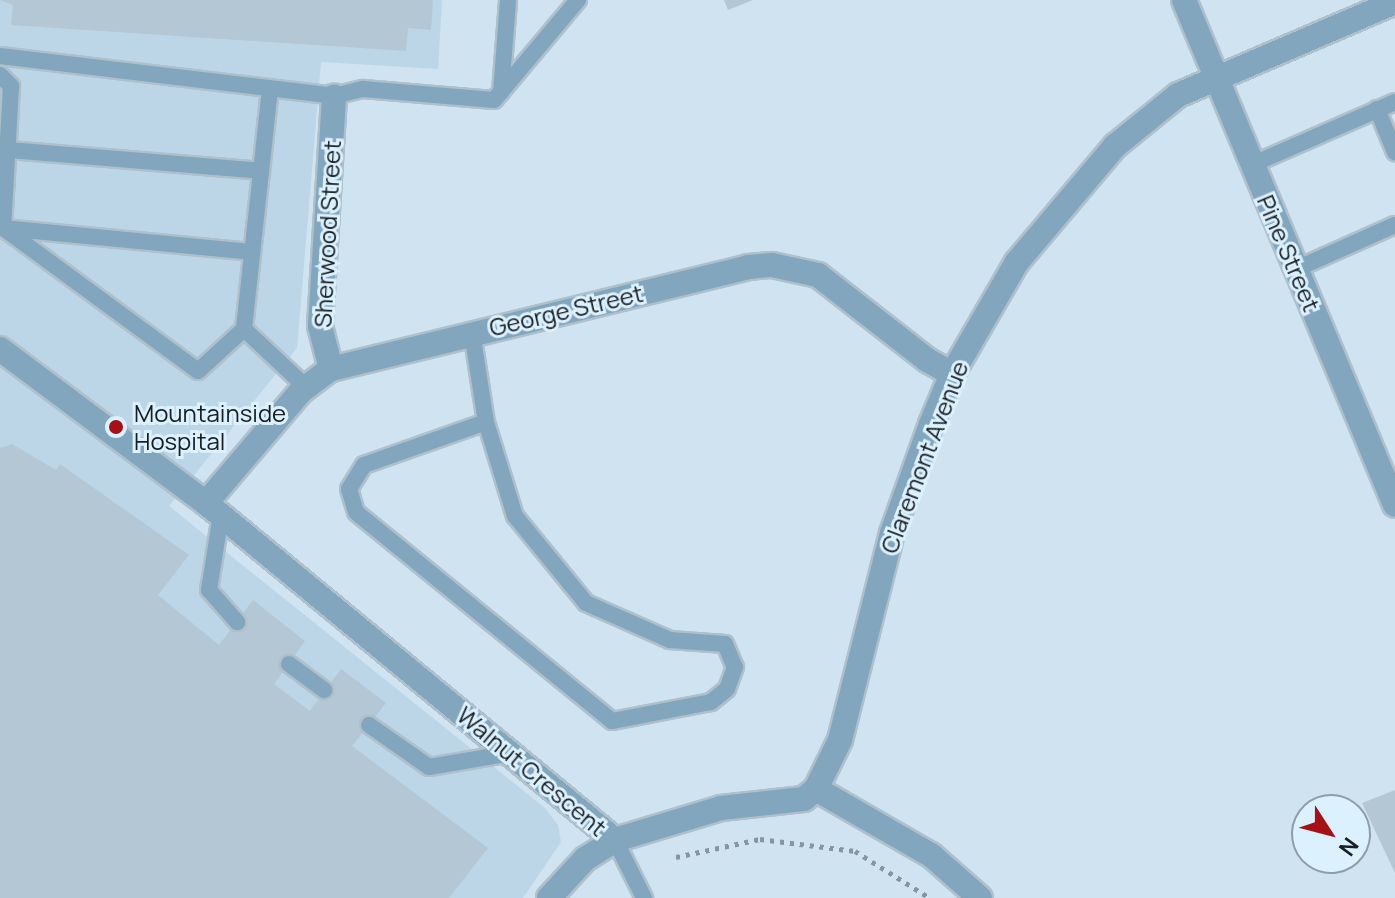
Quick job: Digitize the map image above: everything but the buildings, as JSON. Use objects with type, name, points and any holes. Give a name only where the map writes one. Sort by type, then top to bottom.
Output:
[{"type":"street","name":"Pine Street","points":[[1184,0],[1395,505]]},
{"type":"street","name":"Claremont Avenue","points":[[816,789],[840,740],[892,533],[952,374],[1017,262],[1071,194],[1154,112],[1218,76],[1395,2]]},
{"type":"street","name":"Sherwood Street","points":[[331,369],[320,326],[334,96]]},
{"type":"street","name":"George Street","points":[[214,509],[306,387],[331,369],[472,332],[772,265],[818,275],[927,360],[952,374]]},
{"type":"street","name":"Walnut Crescent","points":[[0,349],[214,509],[615,840],[721,808],[804,799],[816,789]]},
{"type":"street","points":[[816,789],[931,855],[980,898]]},
{"type":"street","points":[[549,898],[585,859],[615,840]]},
{"type":"lane","points":[[501,92],[508,0]]},
{"type":"lane","points":[[0,56],[334,96],[363,89],[494,100],[578,0]]},
{"type":"lane","points":[[0,75],[11,86],[3,228]]},
{"type":"lane","points":[[3,228],[198,371],[244,329],[270,89]]},
{"type":"lane","points":[[1251,165],[1395,102]]},
{"type":"lane","points":[[1377,109],[1395,152]]},
{"type":"lane","points":[[8,150],[261,171]]},
{"type":"lane","points":[[1296,269],[1395,225]]},
{"type":"lane","points":[[3,228],[251,252]]},
{"type":"lane","points":[[244,329],[306,387]]},
{"type":"lane","points":[[472,332],[486,422],[515,516],[586,603],[670,640],[725,644],[735,667],[727,689],[711,702],[612,721],[356,512],[349,489],[364,465],[486,422]]},
{"type":"lane","points":[[214,509],[209,590],[237,622]]},
{"type":"lane","points":[[289,664],[324,690]]},
{"type":"lane","points":[[369,725],[429,767],[511,753]]},
{"type":"lane","points":[[615,840],[644,898]]},
{"type":"path","points":[[676,857],[760,839],[855,851],[930,898]]},
{"type":"shaded area","name":"Mountainside Hospital","points":[[0,0],[442,0],[438,69],[321,62],[297,348],[169,506],[545,808],[558,825],[561,842],[523,898],[0,898]]},
{"type":"place","name":"Mountainside Hospital","points":[[116,427]]}]
